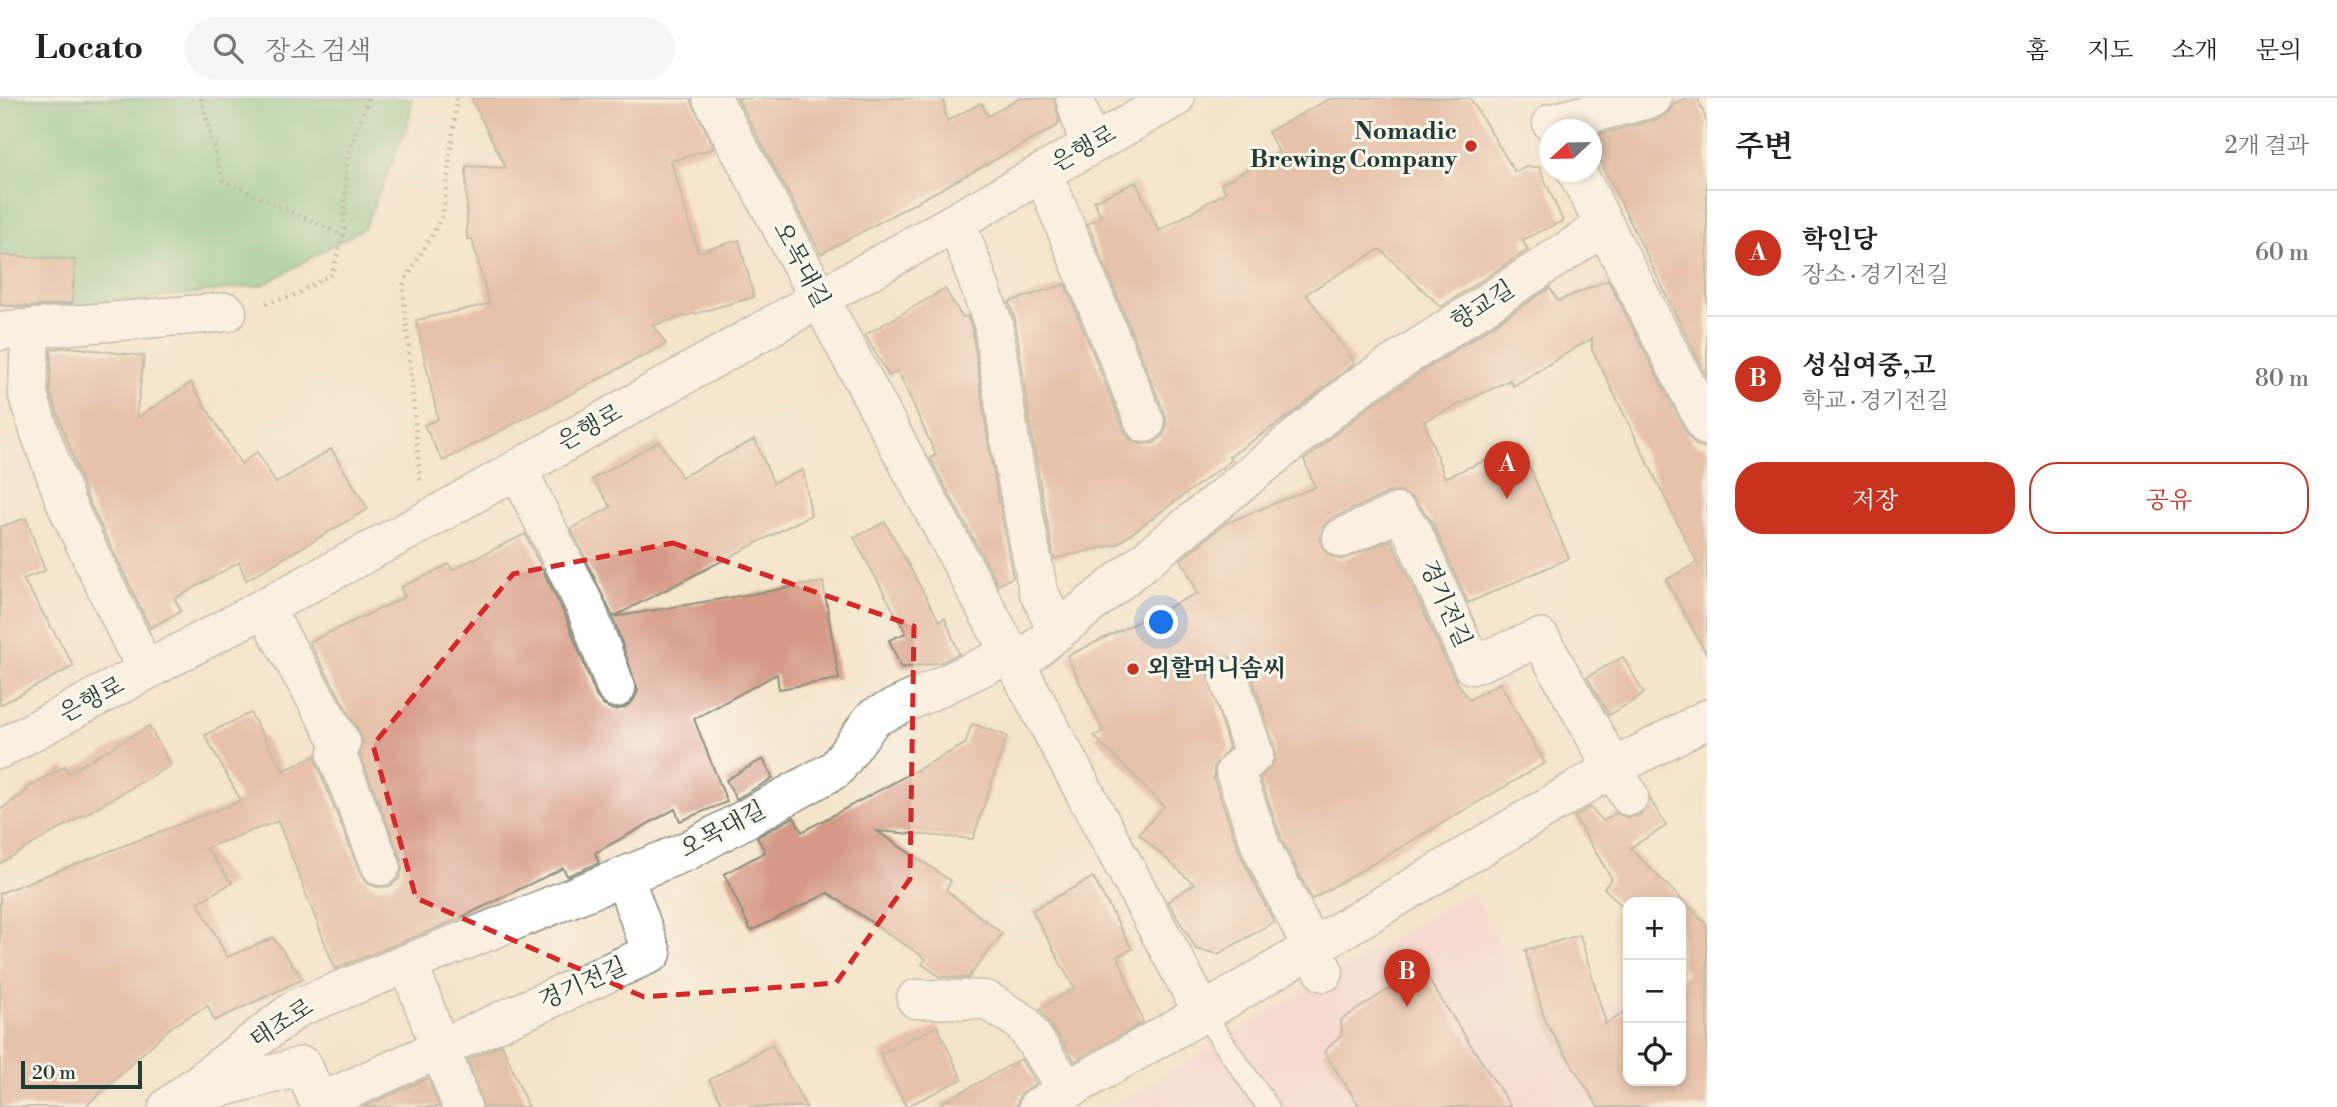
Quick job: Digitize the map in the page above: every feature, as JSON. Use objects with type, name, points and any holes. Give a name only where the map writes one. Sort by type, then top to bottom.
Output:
[{"type":"street","name":"오목대길","points":[[712,98],[1203,1013]]},
{"type":"street","name":"은행로","points":[[0,750],[424,522],[1175,98]]},
{"type":"street","points":[[1549,117],[1652,98]]},
{"type":"street","points":[[1582,182],[1707,426]]},
{"type":"street","name":"은행로","points":[[1051,192],[1145,423]]},
{"type":"street","name":"향교길","points":[[1360,386],[1605,226]]},
{"type":"street","points":[[964,240],[993,323],[1010,443],[1038,590],[1057,631]]},
{"type":"street","name":"은행로","points":[[134,646],[78,529],[40,433],[28,395],[15,331],[58,325],[227,312]]},
{"type":"street","name":"오목대길","points":[[409,965],[687,851],[836,769],[873,718],[1013,659],[1057,631],[1360,386]]},
{"type":"street","points":[[525,484],[586,608],[616,688]]},
{"type":"street","name":"경기전길","points":[[1342,538],[1397,513],[1412,531],[1472,665],[1540,638],[1621,782]]},
{"type":"street","points":[[273,624],[341,743],[337,756],[381,866]]},
{"type":"street","points":[[1228,678],[1254,754],[1235,772],[1262,849],[1318,959]]},
{"type":"street","points":[[916,999],[986,1000],[1022,1022],[1053,1098],[1203,1013],[1318,959],[1621,782],[1707,719]]},
{"type":"street","name":"경기전길","points":[[172,1103],[303,1066],[319,1103],[652,953],[624,877]]},
{"type":"street","points":[[409,965],[463,1107]]},
{"type":"street","name":"태조로","points":[[172,1103],[297,1008],[409,965]]},
{"type":"lane","points":[[1203,1013],[1268,1107]]},
{"type":"path","points":[[201,98],[223,181],[343,235]]},
{"type":"path","points":[[291,297],[332,274],[343,235],[347,158],[368,98]]},
{"type":"path","points":[[421,489],[403,285],[443,215],[457,98]]},
{"type":"highlighted area","points":[[673,543],[914,626],[910,879],[836,983],[644,997],[416,898],[373,745],[513,574]]},
{"type":"shaded area","points":[[1472,891],[1539,1015],[1585,1017],[1623,1000],[1623,1086],[1686,1086],[1686,994],[1707,1024],[1707,1107],[1111,1107]]},
{"type":"green space","points":[[0,98],[412,98],[408,125],[364,228],[263,285],[55,310],[0,305]]},
{"type":"building","points":[[471,98],[690,98],[714,148],[671,161],[698,252],[739,240],[754,297],[653,325],[666,344],[443,461],[424,425],[438,419],[416,320],[489,304],[472,239],[467,239],[466,166],[506,168]]},
{"type":"building","points":[[737,98],[943,98],[947,121],[981,103],[988,116],[1020,98],[1054,98],[1059,121],[1057,126],[821,254]]},
{"type":"building","points":[[1331,98],[1470,98],[1515,172],[1526,167],[1539,167],[1539,182],[1546,182],[1563,221],[1522,240],[1528,250],[1441,307],[1380,249],[1306,294],[1355,363],[1287,417],[1229,457],[1232,460],[1117,544],[1054,559],[1032,439],[1015,320],[1009,302],[1065,284],[1125,432],[1132,441],[1141,444],[1154,443],[1163,436],[1167,425],[1165,415],[1088,224],[1101,216],[1094,201],[1136,182],[1159,231],[1226,192],[1221,184],[1279,152],[1268,132]]},
{"type":"building","points":[[1688,98],[1698,98],[1707,123],[1707,378],[1602,164],[1602,133],[1657,119],[1668,113],[1673,104]]},
{"type":"building","points":[[0,255],[75,260],[72,303],[28,307],[0,305]]},
{"type":"building","points":[[1608,280],[1688,436],[1696,445],[1707,448],[1707,655],[1666,580],[1697,563],[1592,349],[1592,338],[1513,386],[1510,380],[1424,421],[1445,478],[1520,445],[1569,558],[1468,603],[1432,522],[1414,499],[1401,492],[1388,493],[1332,518],[1320,535],[1322,546],[1329,555],[1341,560],[1391,540],[1452,674],[1469,700],[1500,683],[1545,763],[1312,899],[1282,840],[1260,778],[1275,760],[1275,748],[1250,671],[1244,662],[1234,657],[1222,658],[1212,664],[1208,674],[1229,748],[1214,766],[1214,779],[1241,856],[1274,922],[1218,954],[1196,949],[1168,901],[1194,884],[1139,834],[1164,806],[1094,736],[1103,731],[1067,656],[1198,593],[1181,559],[1226,523],[1315,487],[1304,460],[1373,404],[1550,288],[1558,301]]},
{"type":"building","points":[[945,289],[962,317],[967,316],[972,328],[989,447],[1013,577],[998,585],[930,458],[936,455],[898,371],[889,376],[865,335]]},
{"type":"building","points":[[70,347],[144,356],[136,418],[191,383],[241,464],[257,452],[276,483],[331,449],[368,509],[246,580],[239,562],[175,599],[181,611],[150,628],[87,497],[50,392],[51,349]]},
{"type":"building","points":[[755,439],[773,483],[803,470],[811,515],[613,617],[571,529],[611,507],[593,479],[659,441],[682,477]]},
{"type":"building","points":[[26,518],[45,571],[23,579],[74,666],[0,705],[0,527]]},
{"type":"building","points":[[885,522],[939,621],[945,618],[959,654],[942,662],[901,668],[889,640],[906,633],[854,538]]},
{"type":"building","points":[[525,534],[566,617],[596,696],[603,705],[613,710],[624,708],[633,701],[638,691],[613,617],[823,582],[839,679],[779,689],[777,674],[694,719],[727,802],[680,821],[675,809],[595,853],[599,863],[567,876],[563,868],[454,921],[335,969],[278,821],[206,848],[232,883],[198,902],[227,957],[273,938],[303,979],[214,1021],[208,1006],[172,1026],[85,1107],[0,1107],[0,893],[241,801],[205,735],[250,713],[284,771],[316,755],[317,764],[361,875],[367,883],[377,887],[390,886],[399,879],[401,859],[360,755],[363,741],[309,642],[405,597],[400,588],[449,564],[452,570]]},
{"type":"building","points":[[1623,657],[1644,694],[1609,715],[1587,677]]},
{"type":"building","points":[[972,724],[1007,736],[973,839],[877,831],[951,881],[946,890],[1002,934],[968,978],[940,977],[922,964],[926,959],[828,893],[751,931],[724,874],[765,852],[757,837],[794,817],[802,832],[965,744]]},
{"type":"building","points":[[149,726],[171,765],[0,863],[0,810],[27,791],[26,789],[65,766],[68,773]]},
{"type":"building","points":[[763,759],[773,778],[736,799],[726,780]]},
{"type":"building","points":[[1650,799],[1666,826],[1630,848],[1679,897],[1623,897],[1623,907],[1604,888],[1612,879],[1574,817],[1590,807],[1603,821],[1616,813],[1629,818],[1640,815]]},
{"type":"building","points":[[1093,877],[1132,949],[1118,956],[1143,1022],[1075,1061],[1040,1009],[1074,988],[1032,910]]},
{"type":"building","points":[[1686,904],[1707,925],[1707,1107],[1598,1107],[1545,1021],[1525,950],[1580,935],[1606,1024],[1623,1013],[1623,1086],[1686,1086]]},
{"type":"building","points":[[1421,968],[1511,1107],[1360,1107],[1324,1052],[1342,1034],[1341,1020]]},
{"type":"building","points":[[937,1026],[962,1079],[906,1107],[880,1054]]},
{"type":"building","points":[[502,1044],[528,1107],[483,1107],[468,1060]]},
{"type":"building","points":[[772,1045],[806,1107],[724,1107],[709,1080]]},
{"type":"building","points":[[1021,1059],[1036,1083],[1020,1095],[1016,1107],[935,1107]]},
{"type":"building","points":[[428,1078],[439,1107],[363,1107]]},
{"type":"place","name":"Nomadic Brewing Company","points":[[1471,146]]},
{"type":"place","name":"학인당","points":[[1507,499]]},
{"type":"place","name":"외할머니솜씨","points":[[1133,669]]},
{"type":"place","name":"성심여중,고","points":[[1407,1007]]}]
